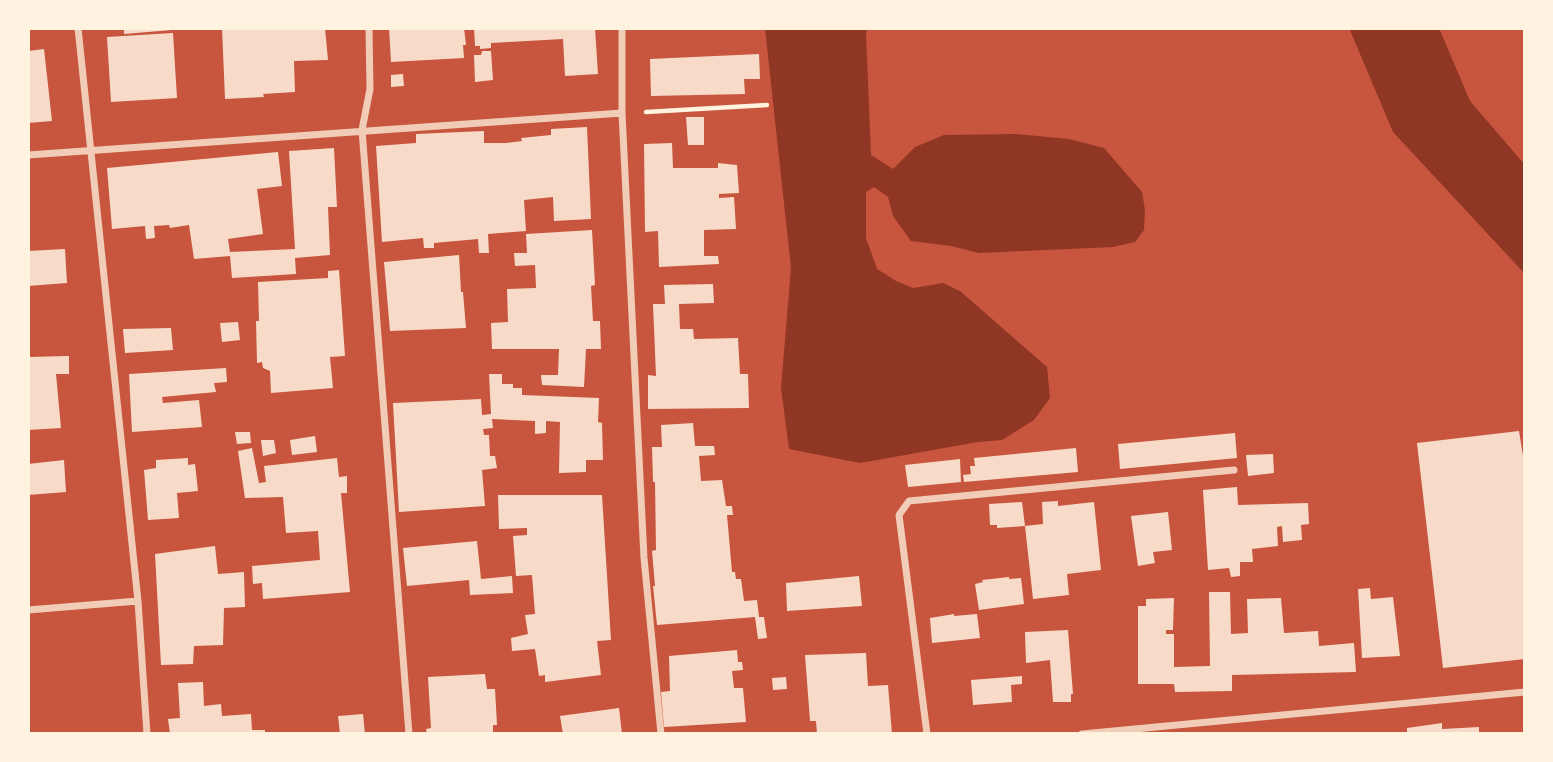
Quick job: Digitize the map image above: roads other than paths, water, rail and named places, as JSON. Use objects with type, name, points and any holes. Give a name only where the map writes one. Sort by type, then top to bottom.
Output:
[{"type":"street","points":[[78,28],[138,601],[147,734]]},
{"type":"street","points":[[369,28],[370,89],[362,130],[409,734]]},
{"type":"street","points":[[622,28],[622,113],[644,558],[661,734]]},
{"type":"street","points":[[28,155],[622,113]]},
{"type":"street","points":[[927,734],[899,515],[909,501],[1234,470]]},
{"type":"street","points":[[28,610],[138,601]]},
{"type":"street","points":[[1082,734],[1525,692]]}]
